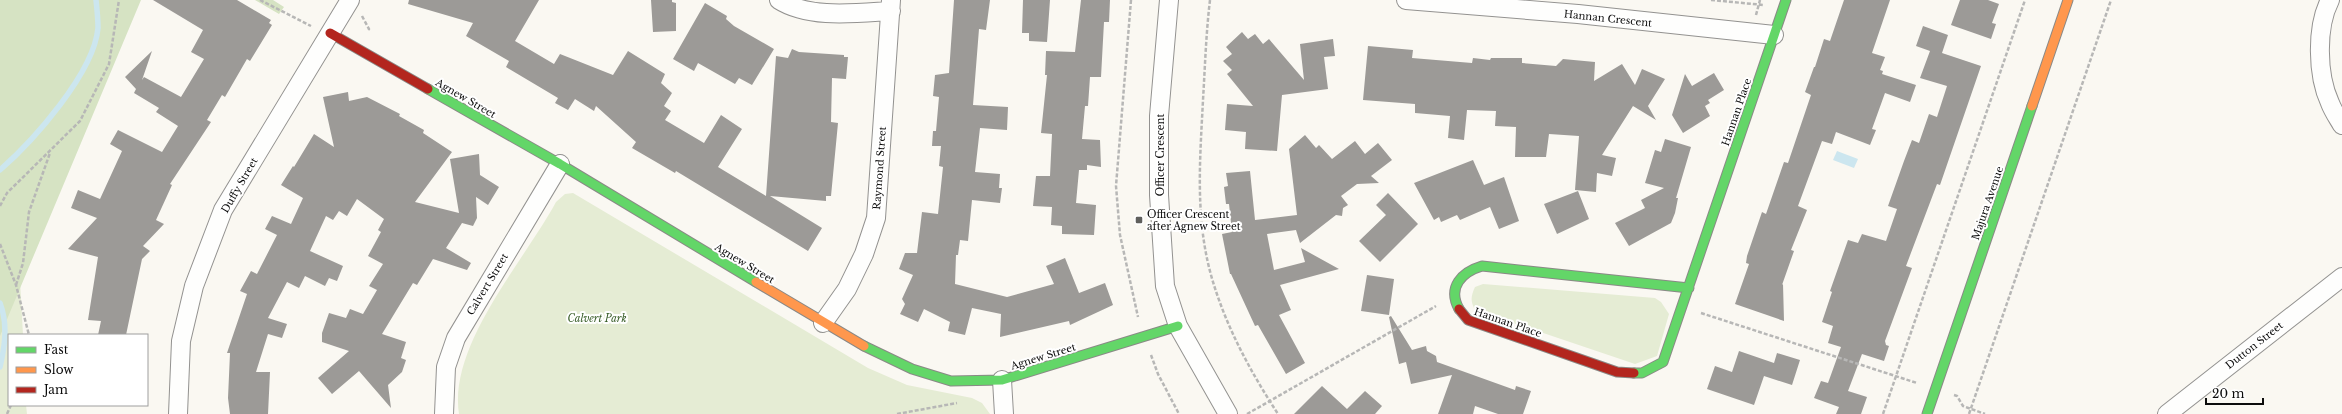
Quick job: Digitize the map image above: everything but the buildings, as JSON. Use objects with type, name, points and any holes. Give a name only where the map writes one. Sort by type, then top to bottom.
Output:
[{"type":"street","name":"Duffy Street","points":[[178,414],[181,341],[194,286],[223,210],[350,0]]},
{"type":"street","points":[[779,0],[789,6],[819,12],[891,6]]},
{"type":"street","name":"Officer Crescent","points":[[1170,0],[1159,116],[1160,195],[1166,286],[1178,326],[1228,414]]},
{"type":"street","name":"Hannan Crescent","points":[[1406,0],[1580,7],[1774,35]]},
{"type":"street","name":"Majura Avenue","points":[[1927,414],[2068,0]]},
{"type":"street","points":[[2330,0],[2319,41],[2322,73],[2329,102],[2342,125]]},
{"type":"street","points":[[1774,35],[1785,3]]},
{"type":"street","name":"Raymond Street","points":[[823,323],[847,289],[864,254],[876,218],[891,6]]},
{"type":"street","name":"Agnew Street","points":[[330,33],[560,164],[873,352],[912,369],[952,381],[1002,380],[1178,326]]},
{"type":"street","name":"Hannan Place","points":[[1454,296],[1460,314],[1474,323],[1617,372],[1642,373],[1664,362],[1774,35]]},
{"type":"street","name":"Calvert Street","points":[[444,414],[446,367],[456,338],[560,164]]},
{"type":"street","points":[[1454,296],[1456,284],[1461,276],[1468,271],[1482,266],[1689,288]]},
{"type":"street","name":"Dutton Street","points":[[2167,414],[2342,276]]},
{"type":"street","points":[[1002,380],[1004,414]]},
{"type":"path","points":[[0,206],[7,193],[80,121],[109,64],[119,0]]},
{"type":"path","points":[[260,0],[298,20],[330,33]]},
{"type":"path","points":[[1131,0],[1116,186],[1120,235],[1133,298],[1145,336],[1158,374],[1179,414]]},
{"type":"path","points":[[1210,0],[1199,157],[1199,200],[1204,235],[1211,275],[1233,336],[1278,414]]},
{"type":"path","points":[[1711,0],[1759,4],[1785,3]]},
{"type":"path","points":[[1756,17],[1760,0]]},
{"type":"path","points":[[1883,414],[2025,0]]},
{"type":"path","points":[[1969,414],[2111,0]]},
{"type":"path","points":[[16,285],[23,263],[29,212],[51,150]]},
{"type":"path","points":[[0,244],[16,285],[29,334]]},
{"type":"path","points":[[1247,414],[1454,296]]},
{"type":"path","points":[[1682,307],[1957,396],[1963,406],[1985,414]]},
{"type":"path","points":[[897,414],[964,402]]},
{"type":"green space","points":[[0,0],[141,0],[0,336]]},
{"type":"green space","points":[[255,0],[273,0],[284,7],[279,14]]},
{"type":"green space","name":"Calvert Park","points":[[573,193],[868,368],[907,385],[972,398],[982,403],[990,414],[459,414],[459,387],[465,360],[477,332],[509,276],[556,202],[565,194]]},
{"type":"green space","points":[[18,244],[23,334],[8,334],[8,406],[26,406],[27,414],[0,414],[0,298]]},
{"type":"green space","points":[[1483,284],[1655,298],[1661,302],[1669,314],[1657,356],[1635,364],[1475,310],[1472,301],[1473,293],[1475,287]]},
{"type":"water","points":[[1837,151],[1858,159],[1854,168],[1833,160]]},
{"type":"waterway","points":[[0,170],[29,142],[60,105],[86,65],[94,46],[98,28],[96,0]]},
{"type":"waterway","points":[[0,303],[3,311],[5,327],[0,367]]},
{"type":"traffic: fast","points":[[1634,373],[1642,373],[1663,362],[1786,0]]},
{"type":"traffic: fast","points":[[428,89],[560,164],[756,282]]},
{"type":"traffic: fast","points":[[1927,414],[2032,106]]},
{"type":"traffic: fast","points":[[1459,309],[1455,294],[1458,282],[1468,272],[1482,266],[1689,288]]},
{"type":"traffic: fast","points":[[864,346],[912,369],[951,381],[1002,380],[1178,326]]},
{"type":"traffic: slow","points":[[2032,106],[2068,0]]},
{"type":"traffic: slow","points":[[756,282],[864,346]]},
{"type":"traffic: jam","points":[[330,33],[428,89]]},
{"type":"traffic: jam","points":[[1459,309],[1468,320],[1617,372],[1634,373]]},
{"type":"place","name":"Officer Crescent after Agnew Street","points":[[1139,220]]}]
